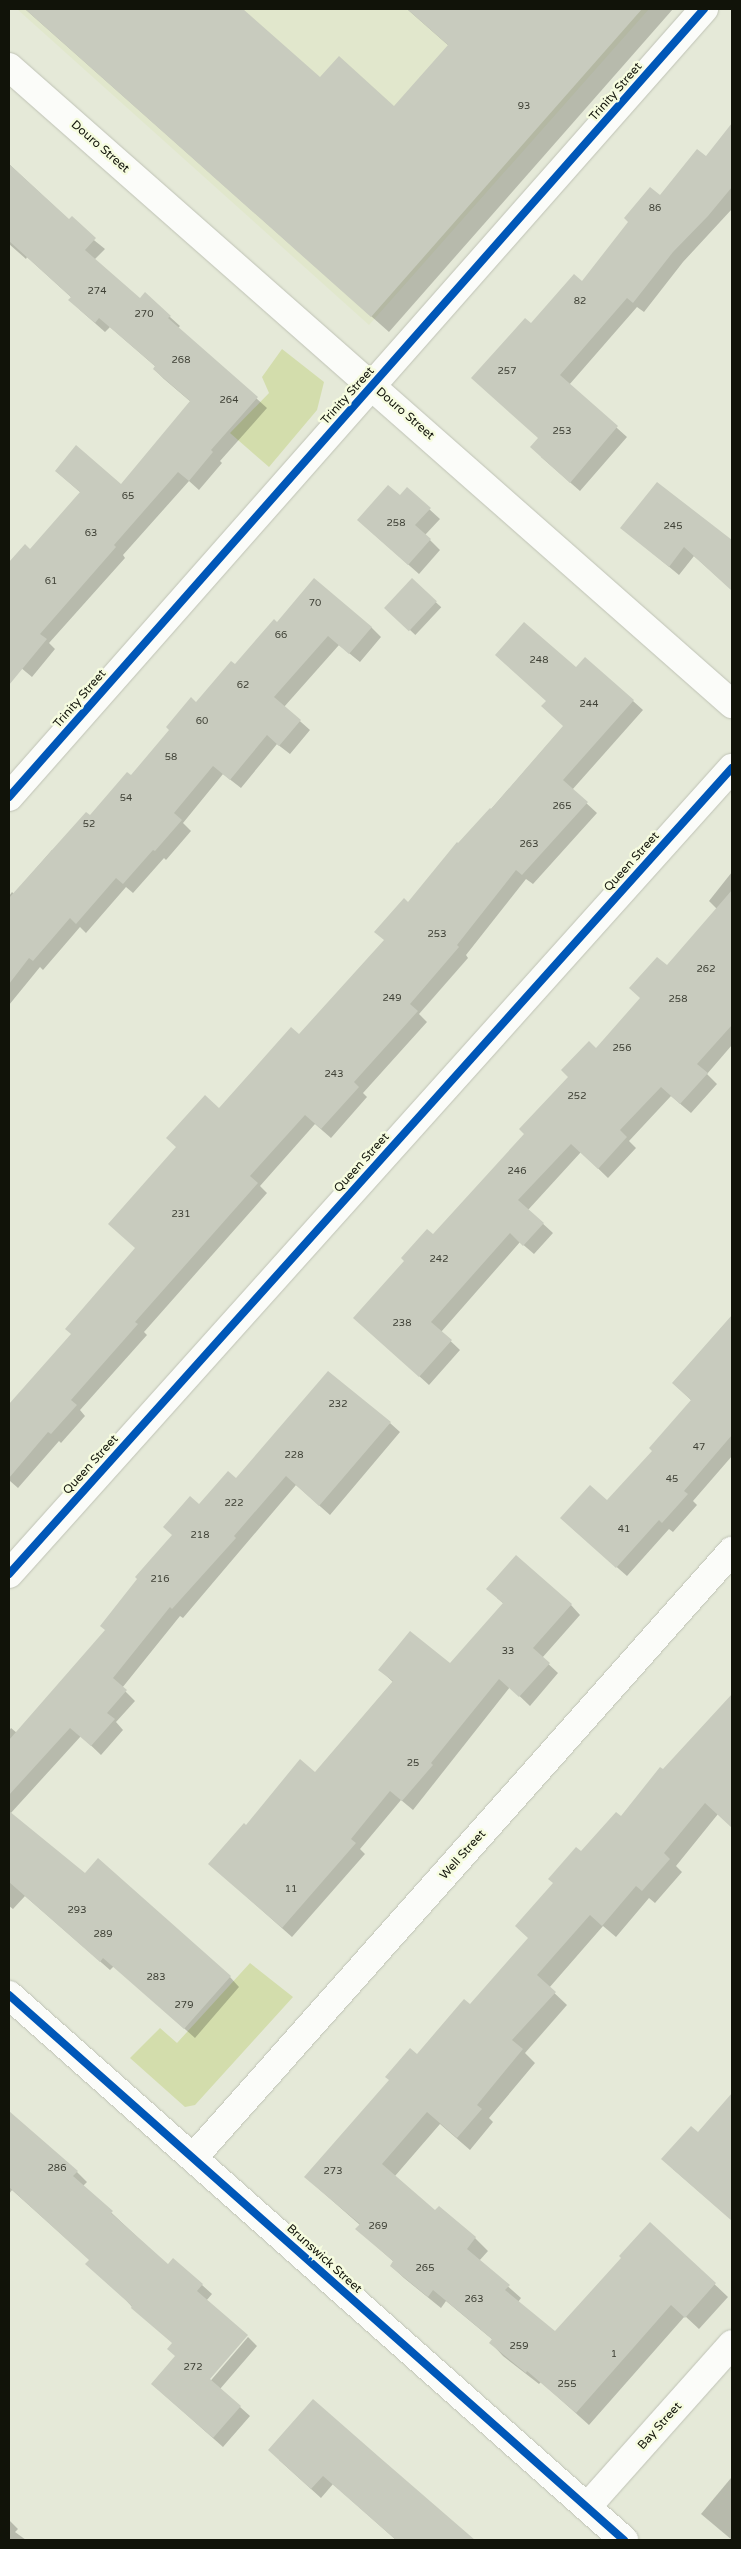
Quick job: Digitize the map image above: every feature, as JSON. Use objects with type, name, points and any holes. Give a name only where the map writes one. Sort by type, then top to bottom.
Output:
[{"type":"street","name":"Trinity Street","points":[[9,797],[704,9]]},
{"type":"street","name":"Douro Street","points":[[9,67],[732,704]]},
{"type":"street","name":"Queen Street","points":[[9,1574],[732,768]]},
{"type":"street","name":"Well Street","points":[[193,2158],[732,1551]]},
{"type":"street","name":"Brunswick Street","points":[[9,1996],[624,2540]]},
{"type":"street","name":"Bay Street","points":[[587,2507],[732,2344]]},
{"type":"shaded area","points":[[17,9],[649,9],[369,325]]},
{"type":"green space","points":[[282,349],[324,382],[317,410],[269,467],[230,433],[269,393],[262,377]]},
{"type":"green space","points":[[250,1963],[293,1997],[195,2105],[185,2107],[130,2058],[160,2028],[177,2043]]},
{"type":"building","points":[[25,9],[243,9],[320,77],[339,56],[394,106],[448,45],[407,9],[642,9],[371,317]]},
{"type":"building","points":[[732,123],[732,187],[708,216],[673,252],[633,303],[627,298],[560,375],[618,426],[570,483],[530,447],[538,438],[471,378],[525,318],[531,323],[574,274],[582,281],[628,222],[624,218],[650,187],[660,195],[697,149],[706,156]]},
{"type":"building","points":[[9,164],[69,219],[72,216],[96,238],[85,250],[140,298],[145,292],[171,316],[168,318],[258,397],[211,450],[213,452],[189,481],[178,472],[114,545],[116,547],[40,634],[47,639],[9,685],[9,562],[25,544],[30,549],[80,492],[55,471],[76,445],[121,484],[190,401],[153,369],[155,366],[99,318],[95,323],[68,300],[71,297],[9,241]]},
{"type":"building","points":[[657,482],[732,540],[732,591],[684,547],[669,567],[620,528]]},
{"type":"building","points":[[388,485],[400,495],[407,487],[431,508],[415,525],[431,539],[408,565],[357,520]]},
{"type":"building","points":[[314,578],[372,627],[349,654],[328,636],[274,697],[301,720],[279,746],[267,735],[230,780],[213,766],[174,813],[182,820],[155,851],[153,850],[123,884],[116,878],[76,924],[70,918],[33,961],[29,958],[9,984],[9,898],[86,812],[90,815],[127,772],[131,775],[169,730],[166,727],[191,697],[196,702],[231,661],[235,664],[274,619],[277,622]]},
{"type":"building","points":[[412,578],[437,601],[409,631],[384,608]]},
{"type":"building","points":[[524,622],[576,667],[585,657],[634,700],[563,780],[588,802],[522,875],[516,870],[457,945],[459,947],[410,1004],[418,1011],[354,1082],[359,1087],[321,1129],[305,1115],[250,1176],[258,1183],[135,1322],[138,1324],[71,1400],[77,1405],[51,1434],[48,1432],[9,1478],[9,1404],[71,1334],[65,1329],[135,1248],[108,1224],[176,1147],[166,1138],[205,1095],[219,1108],[291,1027],[299,1034],[384,940],[374,932],[404,898],[408,902],[457,842],[491,809],[563,726],[541,706],[546,701],[495,655]]},
{"type":"building","points":[[732,890],[732,1025],[697,1064],[708,1073],[680,1104],[661,1087],[620,1130],[627,1137],[598,1169],[571,1144],[518,1200],[544,1223],[523,1246],[510,1233],[431,1322],[452,1340],[419,1377],[353,1318],[404,1261],[401,1258],[427,1229],[433,1234],[524,1134],[519,1129],[568,1077],[561,1070],[589,1041],[596,1048],[640,998],[629,988],[657,957],[667,965]]},
{"type":"building","points":[[732,1315],[732,1435],[684,1491],[688,1494],[662,1523],[659,1520],[616,1568],[560,1518],[590,1485],[607,1500],[652,1451],[649,1448],[691,1400],[672,1383]]},
{"type":"building","points":[[328,1371],[391,1422],[319,1506],[286,1476],[234,1536],[236,1538],[172,1609],[170,1607],[113,1678],[127,1690],[107,1713],[115,1719],[91,1746],[70,1728],[9,1795],[9,1740],[105,1630],[100,1626],[137,1579],[135,1577],[172,1535],[163,1527],[190,1496],[199,1504],[228,1471],[236,1478]]},
{"type":"building","points":[[516,1555],[572,1604],[533,1648],[550,1663],[519,1697],[499,1679],[431,1763],[433,1765],[402,1801],[390,1791],[351,1839],[356,1843],[282,1928],[208,1864],[244,1823],[246,1825],[300,1759],[315,1772],[393,1681],[378,1670],[410,1631],[450,1663],[503,1603],[486,1589]]},
{"type":"building","points":[[732,1694],[732,1828],[705,1803],[664,1853],[670,1859],[642,1891],[636,1886],[602,1926],[590,1915],[537,1975],[556,1992],[512,2040],[523,2049],[477,2105],[482,2109],[457,2138],[427,2112],[382,2164],[435,2210],[439,2206],[476,2237],[467,2249],[510,2285],[505,2290],[555,2331],[621,2258],[619,2256],[650,2222],[716,2283],[685,2318],[671,2305],[576,2413],[527,2371],[526,2373],[489,2343],[492,2339],[433,2290],[428,2297],[390,2266],[393,2261],[355,2229],[360,2224],[304,2177],[389,2080],[385,2077],[410,2048],[417,2054],[464,1999],[470,2004],[528,1938],[515,1926],[553,1883],[548,1879],[576,1847],[581,1851],[616,1812],[621,1816],[660,1767],[663,1769]]},
{"type":"building","points":[[9,1811],[85,1873],[98,1858],[231,1976],[184,2029],[103,1958],[100,1962],[9,1882]]},
{"type":"building","points":[[732,2093],[732,2221],[661,2159],[691,2126],[698,2132]]},
{"type":"building","points":[[9,2111],[78,2171],[73,2176],[113,2211],[111,2213],[168,2264],[173,2258],[203,2284],[197,2291],[248,2335],[210,2379],[241,2406],[213,2438],[151,2384],[175,2356],[167,2349],[172,2343],[131,2308],[132,2306],[85,2264],[89,2260],[9,2187]]},
{"type":"building","points":[[313,2399],[475,2540],[396,2540],[323,2476],[311,2489],[268,2450]]},
{"type":"cycle path","points":[[9,797],[704,9]]},
{"type":"cycle path","points":[[9,1574],[732,768]]},
{"type":"cycle path","points":[[9,1995],[624,2540]]}]
